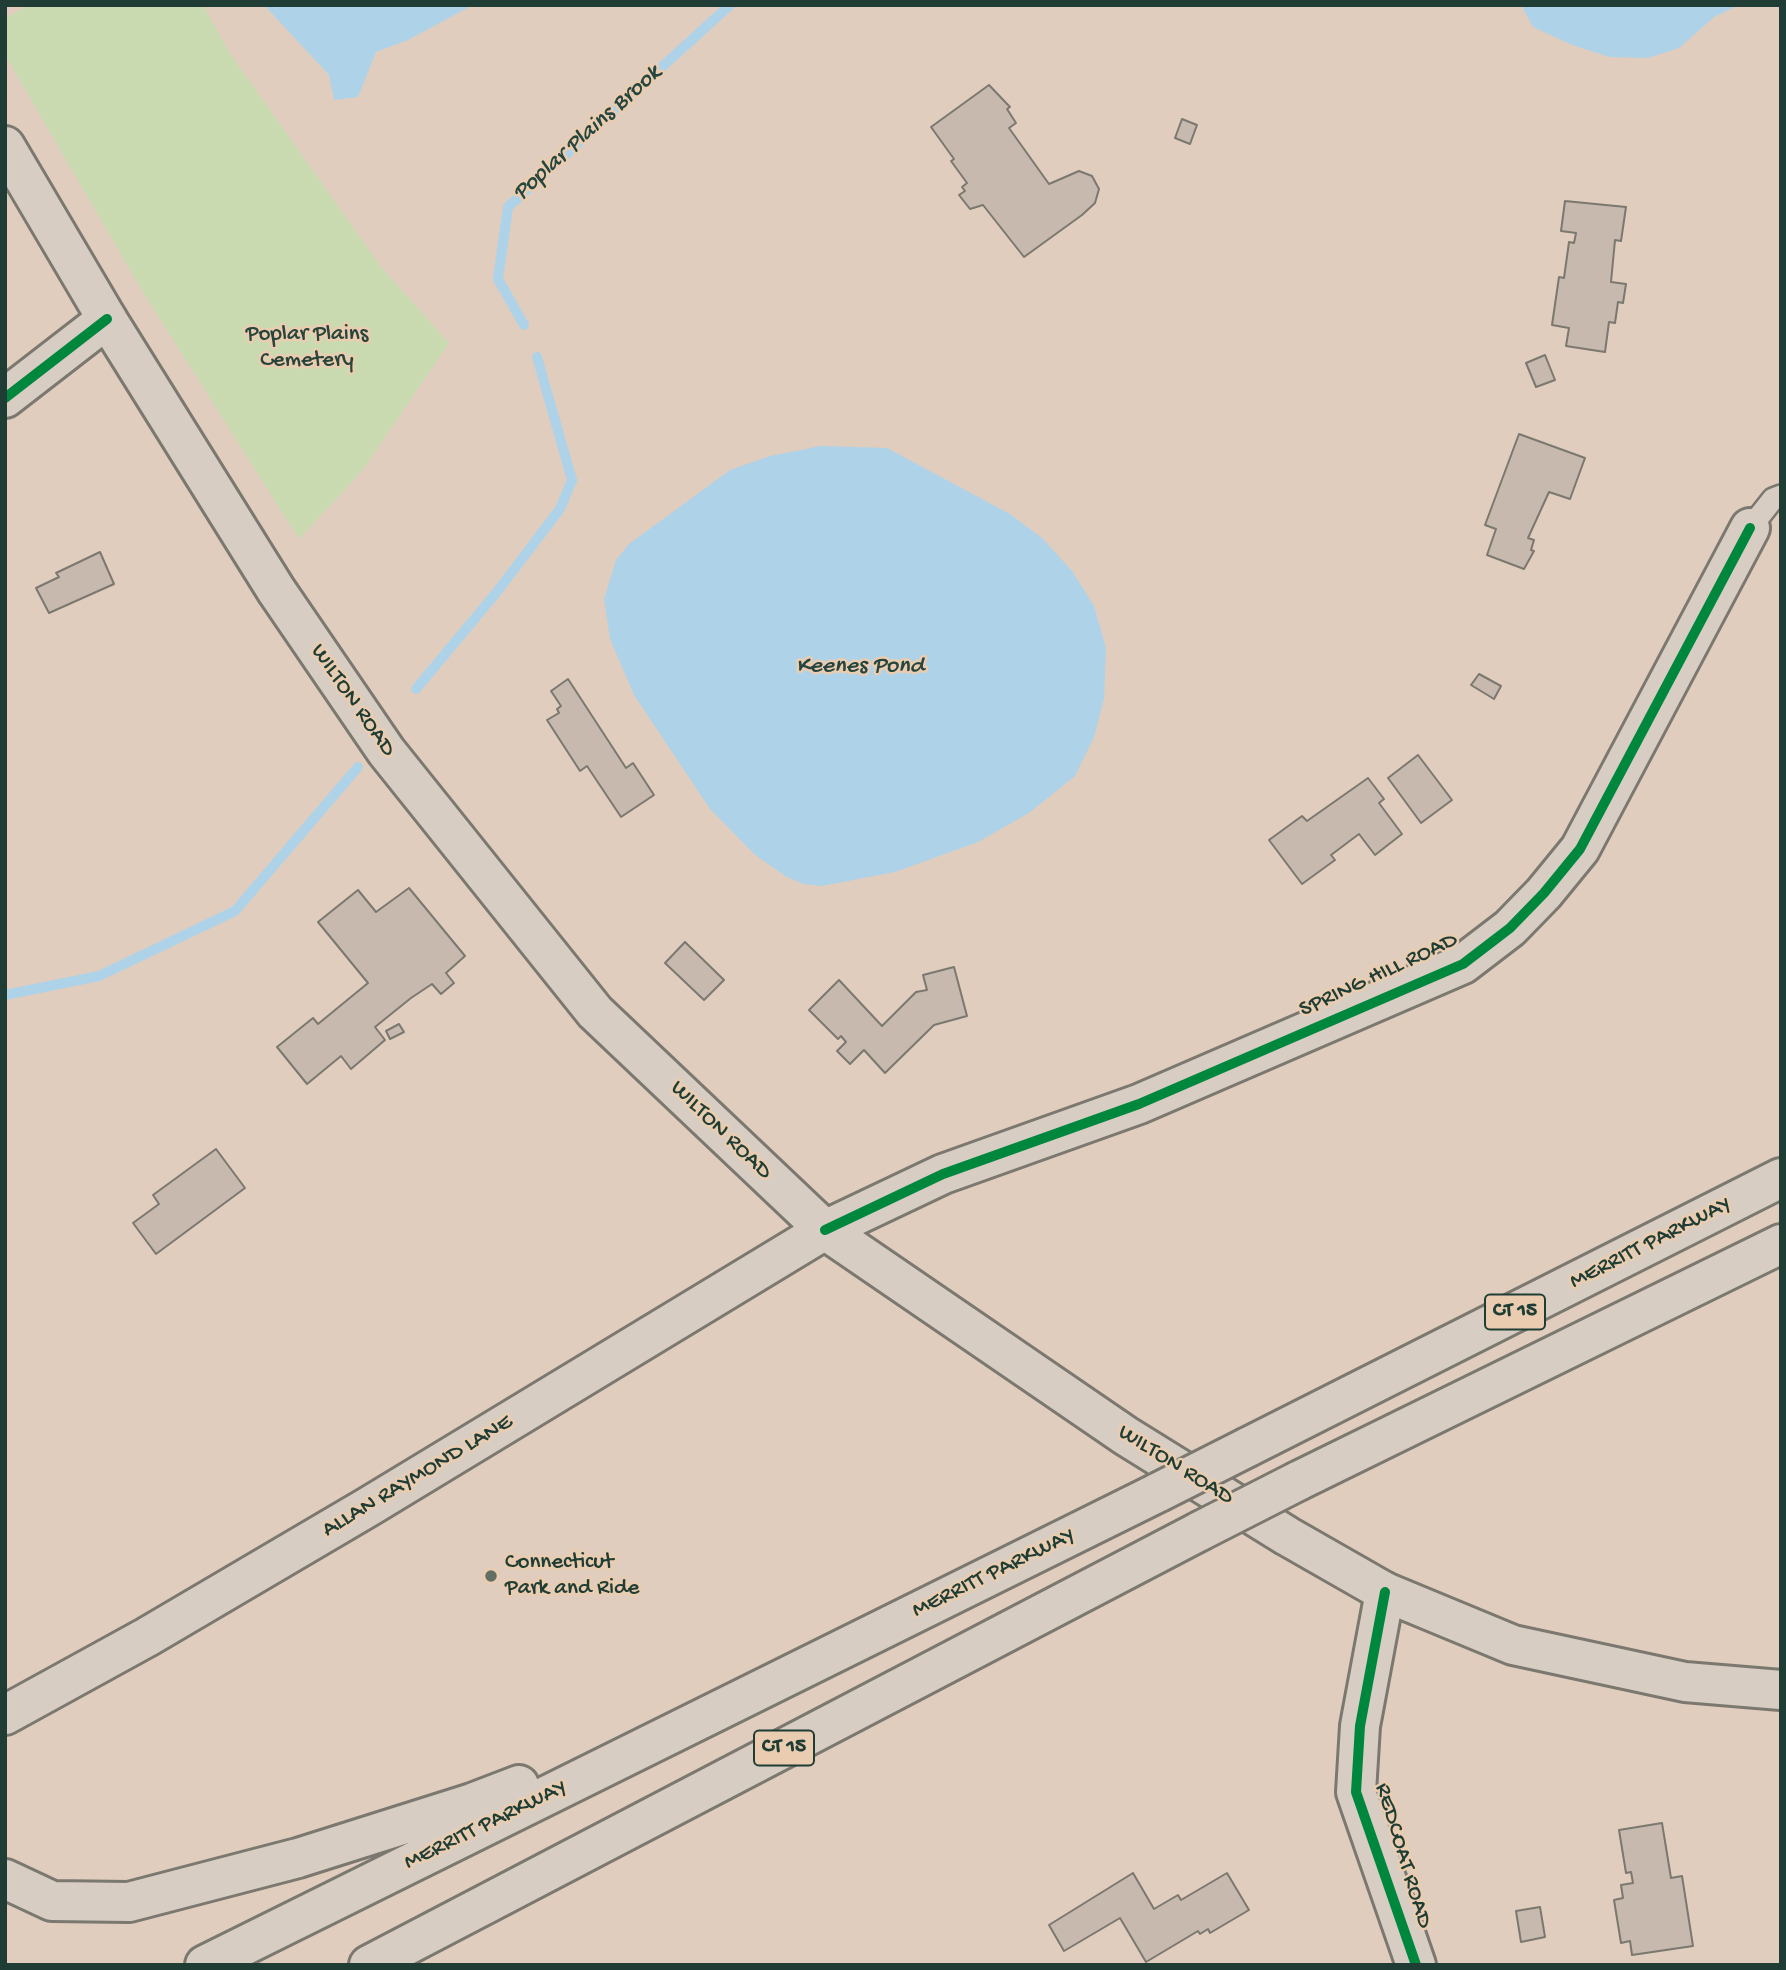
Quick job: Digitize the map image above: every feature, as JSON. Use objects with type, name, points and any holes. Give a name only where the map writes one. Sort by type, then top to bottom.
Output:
[{"type":"main road","name":"WILTON ROAD","points":[[5,146],[107,319],[336,682],[485,878],[595,1012],[825,1230],[1126,1436],[1287,1536],[1385,1592],[1513,1645],[1685,1682],[1781,1690]]},
{"type":"main road","points":[[5,398],[107,319]]},
{"type":"main road","name":"SPRING HILL ROAD","points":[[825,1230],[943,1174],[1139,1104],[1463,964],[1518,919],[1580,849],[1750,528]]},
{"type":"main road","name":"MERRITT PARKWAY","points":[[205,1965],[1159,1492],[1781,1178]]},
{"type":"main road","name":"ALLAN RAYMOND LANE","points":[[5,1715],[146,1637],[368,1507],[825,1230]]},
{"type":"main road","name":"CT 15","points":[[369,1965],[1200,1531],[1519,1370],[1781,1244]]},
{"type":"main road","points":[[1519,1370],[1781,1265]]},
{"type":"main road","name":"REDCOAT ROAD","points":[[1385,1592],[1360,1726],[1356,1793],[1416,1965]]},
{"type":"main road","points":[[5,1879],[52,1901],[129,1902],[298,1858],[472,1803],[759,1691]]},
{"type":"lane","points":[[1750,528],[1773,499],[1781,496]]},
{"type":"green space","name":"Poplar Plains Cemetery","points":[[27,5],[203,5],[231,55],[382,268],[449,343],[362,471],[299,539],[143,292],[5,55],[5,19]]},
{"type":"water","points":[[264,5],[473,5],[408,40],[376,52],[358,97],[334,100],[329,75]]},
{"type":"water","points":[[1521,5],[1739,5],[1714,17],[1679,48],[1648,58],[1610,57],[1572,45],[1533,27]]},
{"type":"water","name":"Keenes Pond","points":[[821,446],[887,448],[1010,514],[1042,538],[1072,571],[1094,606],[1106,648],[1104,699],[1094,737],[1075,776],[1029,813],[978,842],[895,872],[822,886],[803,884],[785,876],[754,854],[710,809],[634,695],[610,639],[604,599],[616,560],[629,544],[730,470],[770,456]]},
{"type":"building","points":[[989,85],[1010,107],[1007,109],[1016,123],[1009,128],[1049,184],[1079,171],[1092,176],[1099,189],[1095,203],[1082,215],[1024,257],[983,205],[970,209],[959,195],[965,191],[962,187],[967,183],[931,127]]},
{"type":"building","points":[[1182,119],[1197,125],[1190,144],[1175,138]]},
{"type":"building","points":[[1565,201],[1626,207],[1621,241],[1615,240],[1611,282],[1626,284],[1623,303],[1618,302],[1615,323],[1609,322],[1605,352],[1566,346],[1569,328],[1552,325],[1559,277],[1564,278],[1569,242],[1574,243],[1576,233],[1561,231]]},
{"type":"building","points":[[1545,355],[1555,380],[1536,387],[1526,363]]},
{"type":"building","points":[[1519,434],[1585,458],[1570,499],[1549,492],[1528,538],[1534,540],[1531,550],[1534,551],[1524,569],[1487,555],[1496,529],[1485,525]]},
{"type":"building","points":[[100,552],[114,584],[49,613],[36,588],[59,577],[56,573]]},
{"type":"building","points":[[1479,674],[1501,686],[1494,699],[1471,685]]},
{"type":"building","points":[[568,679],[626,768],[633,763],[654,795],[621,817],[587,766],[580,771],[547,720],[559,713],[557,709],[561,706],[551,691]]},
{"type":"building","points":[[1418,755],[1452,800],[1421,823],[1388,778]]},
{"type":"building","points":[[1368,778],[1384,799],[1379,803],[1402,834],[1375,855],[1359,834],[1331,855],[1335,860],[1302,884],[1269,840],[1302,816],[1307,821]]},
{"type":"building","points":[[409,888],[465,956],[446,973],[454,983],[441,994],[432,984],[375,1027],[385,1040],[351,1069],[341,1056],[307,1084],[277,1047],[313,1018],[318,1024],[368,983],[318,922],[358,890],[376,912]]},
{"type":"building","points":[[685,942],[724,980],[704,1000],[665,963]]},
{"type":"building","points":[[954,967],[967,1016],[934,1025],[885,1073],[864,1050],[850,1064],[837,1051],[846,1042],[841,1036],[838,1039],[809,1010],[839,980],[882,1026],[916,992],[927,990],[923,975]]},
{"type":"building","points":[[399,1024],[404,1032],[390,1039],[386,1031]]},
{"type":"building","points":[[216,1149],[245,1188],[156,1254],[133,1223],[159,1204],[153,1195]]},
{"type":"building","points":[[1662,1823],[1671,1878],[1682,1876],[1693,1946],[1632,1955],[1630,1941],[1621,1943],[1614,1900],[1623,1898],[1621,1885],[1633,1883],[1631,1872],[1626,1873],[1619,1830]]},
{"type":"building","points":[[1133,1873],[1154,1909],[1178,1895],[1181,1900],[1227,1873],[1249,1910],[1210,1933],[1208,1929],[1200,1934],[1198,1931],[1146,1962],[1120,1918],[1064,1951],[1049,1925]]},
{"type":"building","points":[[1540,1907],[1545,1937],[1521,1942],[1516,1911]]},
{"type":"waterway","name":"Poplar Plains Brook","points":[[524,325],[498,279],[508,207],[730,5]]},
{"type":"waterway","name":"Poplar Plains Brook","points":[[416,689],[496,593],[560,509],[572,480],[537,357]]},
{"type":"waterway","name":"Poplar Plains Brook","points":[[5,995],[99,976],[235,911],[358,767]]},
{"type":"cycle path","points":[[5,398],[107,319]]},
{"type":"cycle path","points":[[825,1230],[943,1174],[1139,1104],[1463,964],[1510,928],[1544,893],[1580,849],[1750,528]]},
{"type":"cycle path","points":[[1385,1592],[1360,1726],[1356,1792],[1416,1965]]},
{"type":"place","name":"Connecticut Park and Ride","points":[[491,1576]]}]
